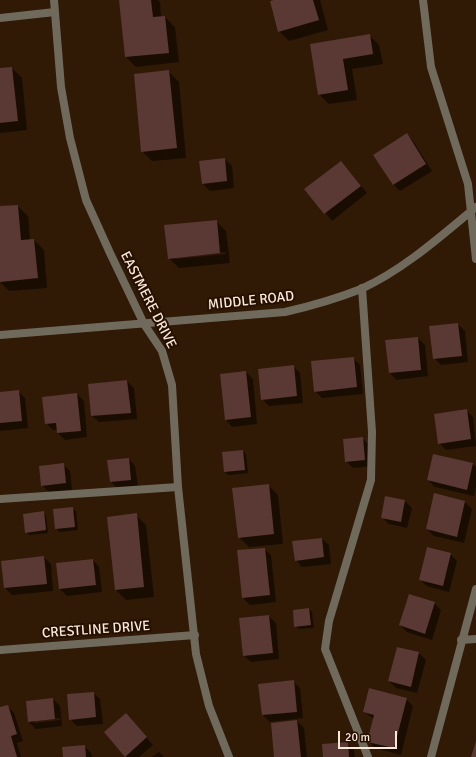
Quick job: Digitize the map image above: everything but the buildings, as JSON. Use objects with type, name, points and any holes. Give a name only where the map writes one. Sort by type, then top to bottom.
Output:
[{"type":"street","name":"EASTMERE DRIVE","points":[[54,0],[61,88],[70,138],[86,200],[144,324],[162,351],[172,385],[178,487],[196,654],[209,706],[229,757]]},
{"type":"street","points":[[424,0],[427,43],[431,67],[468,184],[473,209],[476,260]]},
{"type":"street","points":[[0,18],[55,12]]},
{"type":"street","name":"MIDDLE ROAD","points":[[0,335],[285,312],[322,304],[362,288],[394,269],[427,246],[473,209]]},
{"type":"street","points":[[362,288],[372,432],[371,480],[329,621],[325,649],[368,757]]},
{"type":"street","points":[[0,499],[178,487]]},
{"type":"street","points":[[431,757],[461,640],[476,589]]},
{"type":"street","name":"CRESTLINE DRIVE","points":[[0,650],[195,635]]},
{"type":"street","points":[[461,640],[476,639]]}]
